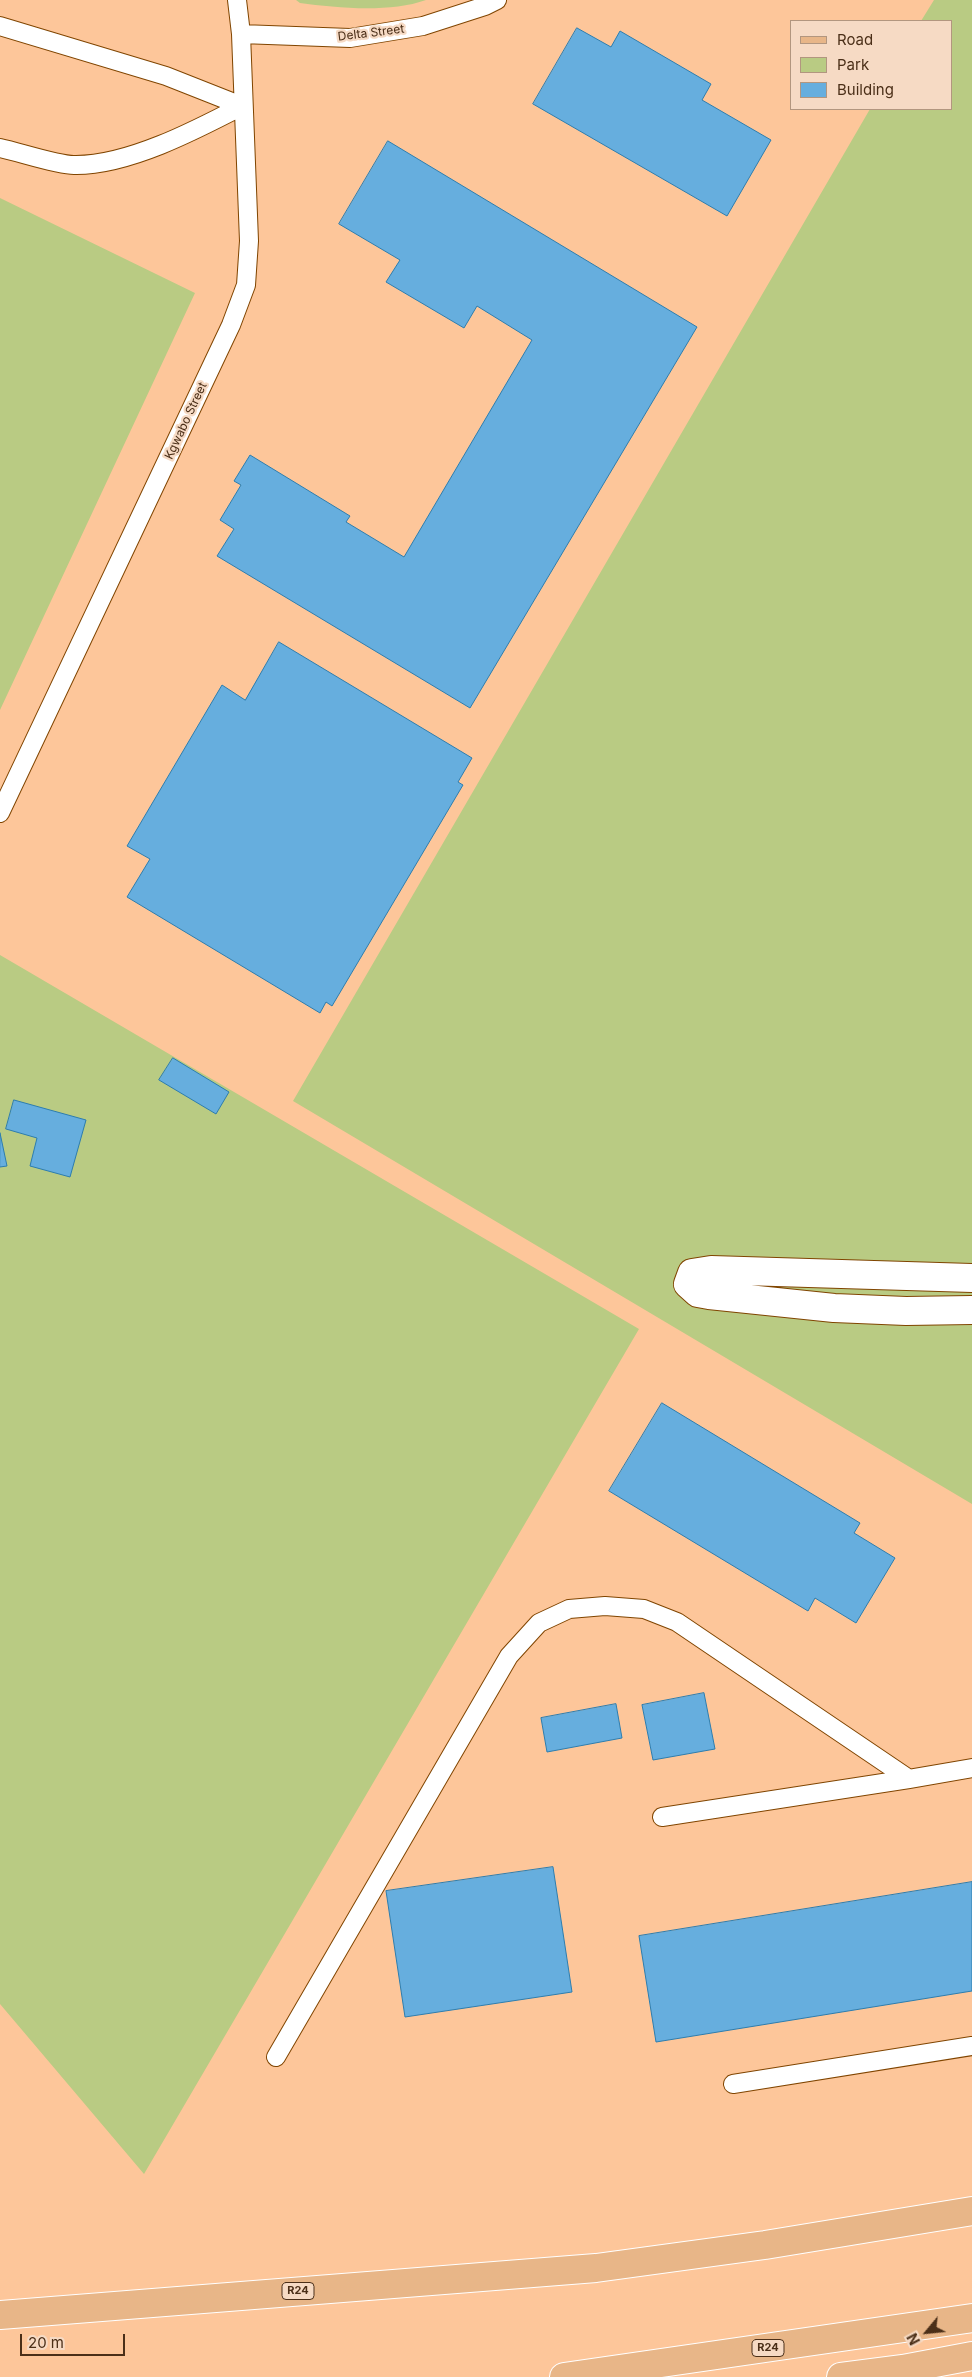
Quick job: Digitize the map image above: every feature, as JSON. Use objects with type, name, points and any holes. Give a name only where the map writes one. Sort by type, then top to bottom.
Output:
[{"type":"main road","name":"R24","points":[[0,2315],[596,2268],[765,2245],[972,2211]]},
{"type":"main road","name":"R24","points":[[564,2377],[972,2318]]},
{"type":"main road","points":[[841,2377],[903,2369],[972,2356]]},
{"type":"street","points":[[972,1278],[711,1270],[692,1273],[688,1284],[698,1294],[834,1308],[906,1311],[972,1310]]},
{"type":"lane","name":"Kgwabo Street","points":[[0,814],[232,326],[246,285],[249,241],[242,106],[241,34],[237,0]]},
{"type":"lane","name":"Delta Street","points":[[241,34],[350,38],[423,26],[485,6],[497,0]]},
{"type":"lane","points":[[0,26],[166,76],[242,106]]},
{"type":"lane","points":[[0,148],[73,165],[117,160],[200,127],[242,106]]},
{"type":"lane","points":[[276,2057],[509,1656],[539,1623],[569,1609],[604,1606],[644,1609],[677,1622],[909,1780]]},
{"type":"lane","points":[[662,1817],[909,1780],[972,1768]]},
{"type":"lane","points":[[733,2084],[972,2046]]},
{"type":"green space","points":[[296,0],[426,0],[396,7],[347,8],[300,3]]},
{"type":"green space","points":[[934,0],[972,0],[972,1504],[293,1101],[869,110],[952,110],[952,20],[922,20]]},
{"type":"green space","points":[[0,198],[195,293],[0,710]]},
{"type":"green space","points":[[0,955],[639,1329],[144,2174],[0,2004]]},
{"type":"building","points":[[577,28],[611,47],[620,31],[711,84],[702,100],[771,140],[727,216],[533,104]]},
{"type":"building","points":[[388,141],[697,327],[470,708],[217,556],[234,529],[220,520],[241,485],[234,481],[250,455],[350,516],[346,522],[404,557],[532,340],[477,306],[464,328],[386,282],[400,260],[339,224]]},
{"type":"building","points":[[279,642],[472,758],[458,782],[463,785],[332,1006],[326,1002],[320,1013],[127,897],[150,859],[127,846],[222,685],[245,700]]},
{"type":"building","points":[[173,1058],[229,1092],[216,1114],[159,1080]]},
{"type":"building","points":[[14,1100],[86,1120],[70,1177],[30,1166],[37,1138],[6,1129]]},
{"type":"building","points":[[0,1133],[7,1166],[0,1167]]},
{"type":"building","points":[[662,1403],[860,1523],[854,1533],[895,1558],[856,1623],[815,1598],[808,1611],[609,1491]]},
{"type":"building","points":[[704,1693],[715,1749],[653,1760],[642,1705]]},
{"type":"building","points":[[616,1704],[622,1738],[547,1752],[541,1718]]},
{"type":"building","points":[[553,1867],[572,1992],[405,2017],[386,1891]]},
{"type":"building","points":[[972,1882],[972,1991],[656,2042],[639,1936]]}]
